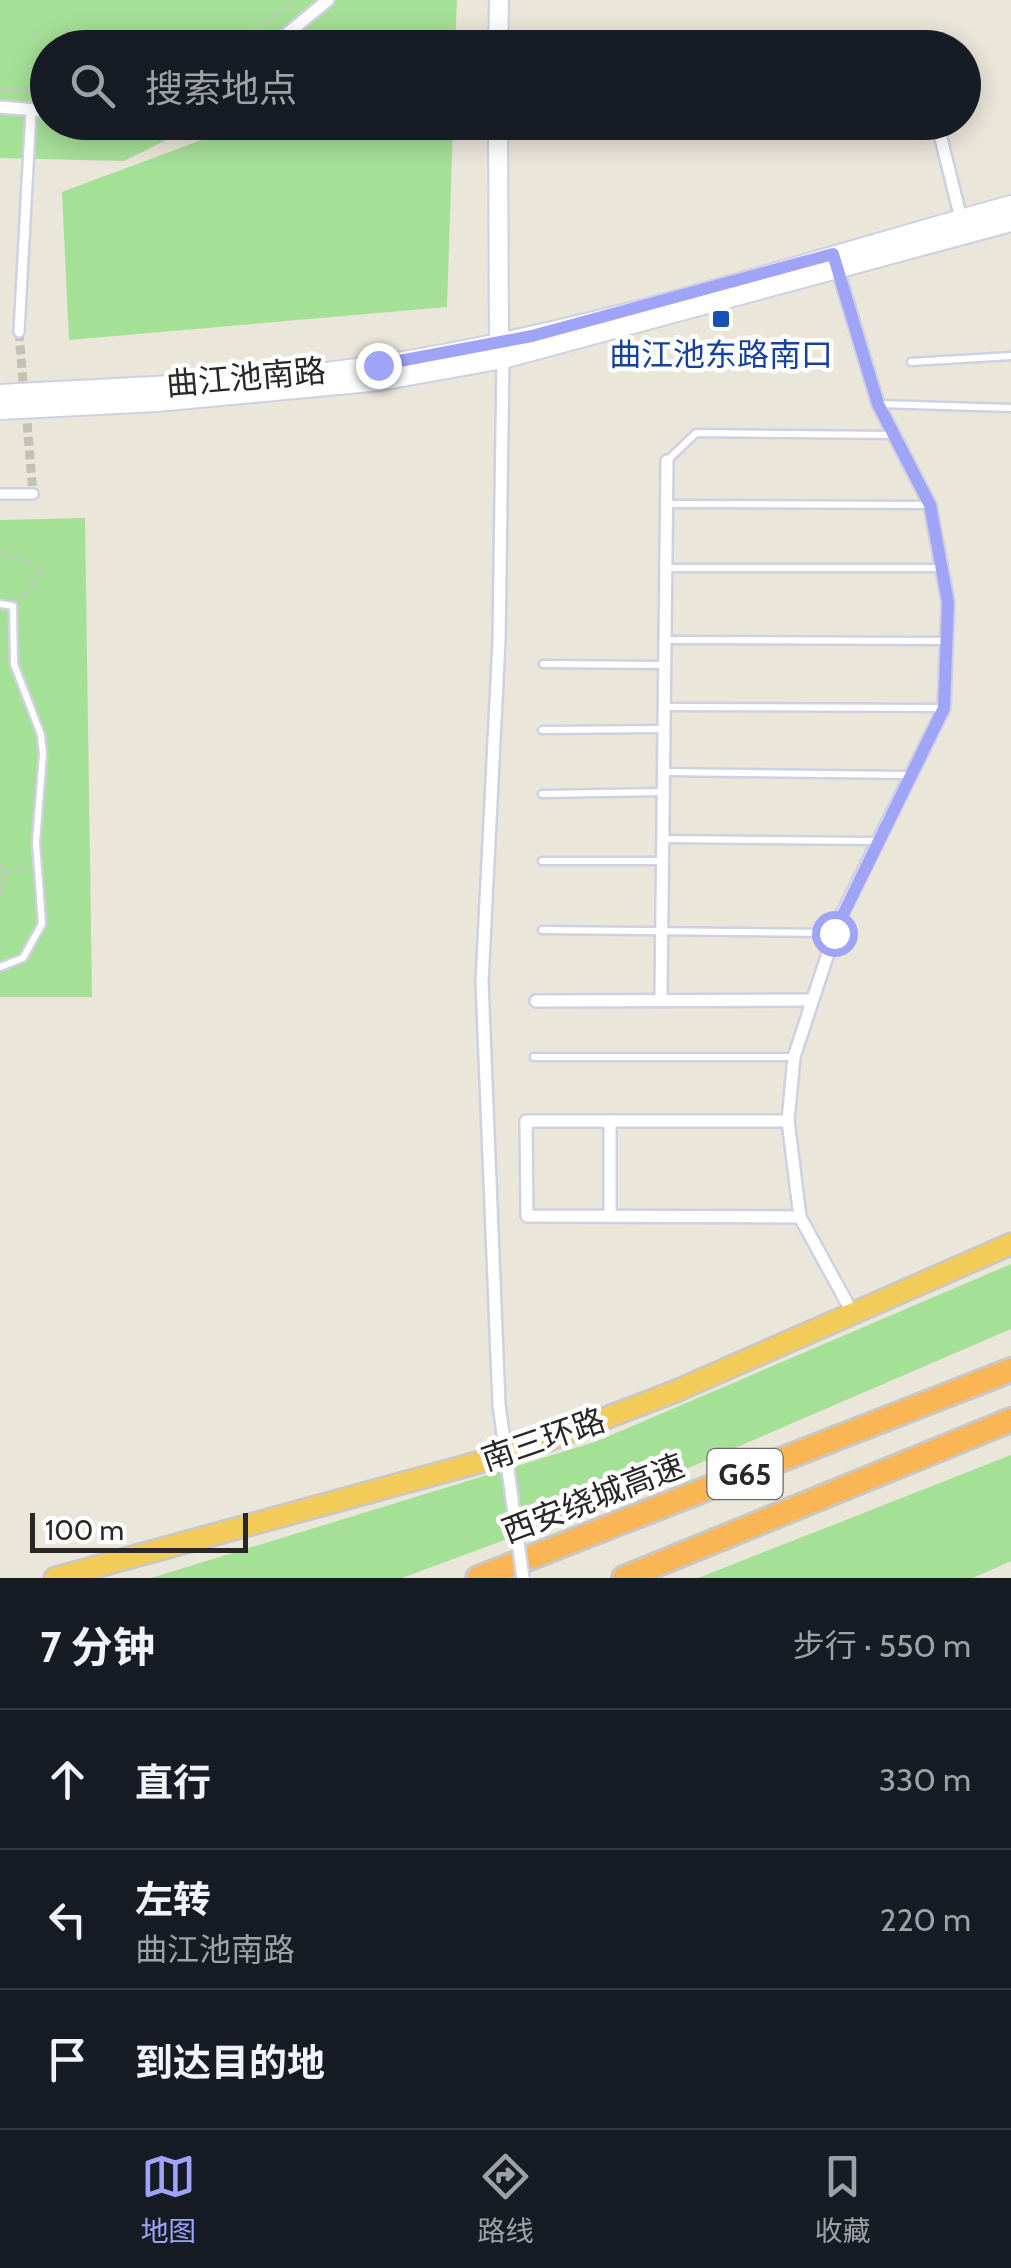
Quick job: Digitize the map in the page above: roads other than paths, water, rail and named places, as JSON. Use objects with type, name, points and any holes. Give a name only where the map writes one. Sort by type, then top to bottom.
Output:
[{"type":"highway","name":"南三环路","points":[[55,1578],[520,1451],[676,1392],[1011,1244]]},
{"type":"highway","name":"西安绕城高速","points":[[478,1578],[1011,1370]]},
{"type":"highway","name":"G65","points":[[624,1578],[1011,1420]]},
{"type":"main road","points":[[498,30],[499,0]]},
{"type":"main road","points":[[498,140],[498,340],[502,359]]},
{"type":"main road","name":"曲江池南路","points":[[0,410],[157,402],[380,380],[502,359],[835,262],[1011,205]]},
{"type":"main road","name":"曲江池南路","points":[[0,394],[156,386],[378,365],[565,328],[1011,222]]},
{"type":"street","points":[[292,30],[328,0]]},
{"type":"street","points":[[0,107],[30,111]]},
{"type":"street","points":[[19,332],[30,129]]},
{"type":"street","points":[[941,140],[961,219]]},
{"type":"street","points":[[835,262],[878,404],[930,505],[948,602],[944,708],[834,933],[794,1057],[788,1121],[800,1217],[853,1314]]},
{"type":"street","points":[[502,359],[499,641],[482,982],[499,1405],[523,1578]]},
{"type":"street","points":[[661,998],[667,461]]},
{"type":"street","points":[[0,494],[33,494]]},
{"type":"street","points":[[536,1000],[812,1000]]},
{"type":"street","points":[[610,1121],[610,1216]]},
{"type":"street","points":[[788,1121],[526,1122],[527,1216],[800,1217]]},
{"type":"lane","points":[[911,362],[1011,356]]},
{"type":"lane","points":[[878,404],[1011,408]]},
{"type":"lane","points":[[667,461],[696,433],[895,435]]},
{"type":"lane","points":[[666,504],[930,505]]},
{"type":"lane","points":[[666,568],[942,568]]},
{"type":"lane","points":[[0,604],[12,606],[14,664],[41,735],[43,754],[36,865],[42,912],[38,938],[24,958],[0,967]]},
{"type":"lane","points":[[665,640],[946,641]]},
{"type":"lane","points":[[543,664],[665,665]]},
{"type":"lane","points":[[664,707],[944,708]]},
{"type":"lane","points":[[542,730],[664,729]]},
{"type":"lane","points":[[663,772],[910,774]]},
{"type":"lane","points":[[542,794],[663,792]]},
{"type":"lane","points":[[663,839],[877,841]]},
{"type":"lane","points":[[542,861],[662,861]]},
{"type":"lane","points":[[542,930],[834,933]]},
{"type":"lane","points":[[534,1057],[794,1057]]},
{"type":"tunnel","points":[[19,332],[24,394]]},
{"type":"tunnel","points":[[26,410],[33,494]]},
{"type":"place","name":"曲江池东路南口","points":[[721,319]]}]
